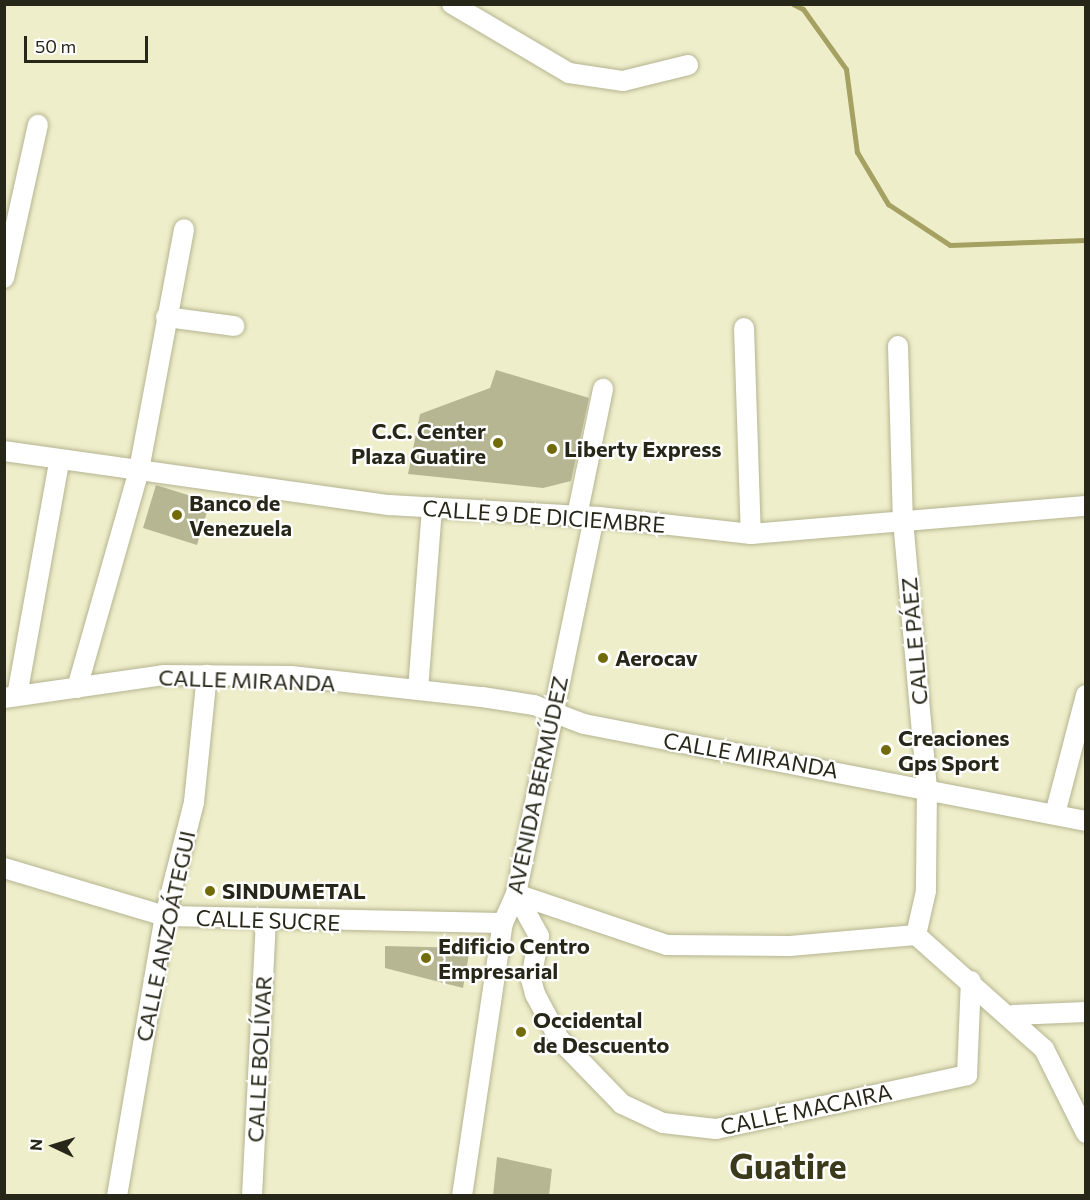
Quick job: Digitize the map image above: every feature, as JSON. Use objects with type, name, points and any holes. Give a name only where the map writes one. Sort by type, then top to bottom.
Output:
[{"type":"street","points":[[452,4],[569,73],[623,81],[688,65]]},
{"type":"street","points":[[4,278],[38,125]]},
{"type":"street","points":[[77,688],[139,470],[184,230]]},
{"type":"street","points":[[166,317],[234,326]]},
{"type":"street","points":[[744,328],[751,534]]},
{"type":"street","name":"CALLE PÁEZ","points":[[898,346],[903,520],[927,787],[926,891],[916,935]]},
{"type":"street","name":"AVENIDA BERMÚDEZ","points":[[462,1196],[504,923],[516,894],[553,712],[586,516],[603,388]]},
{"type":"street","name":"CALLE 9 DE DICIEMBRE","points":[[4,451],[59,462],[139,470],[432,508],[586,516],[751,534],[1086,506]]},
{"type":"street","points":[[11,697],[59,462]]},
{"type":"street","points":[[418,690],[432,508]]},
{"type":"street","name":"CALLE MIRANDA","points":[[11,697],[163,675],[291,676],[418,690],[553,712],[584,724],[927,787],[1086,821]]},
{"type":"street","name":"CALLE ANZOÁTEGUI","points":[[117,1196],[165,916],[194,802],[207,675]]},
{"type":"street","points":[[1055,814],[1086,695]]},
{"type":"street","name":"CALLE SUCRE","points":[[4,868],[165,916],[266,922],[504,923]]},
{"type":"street","points":[[516,894],[667,945],[790,946],[916,935],[1013,1015],[1044,1048],[1076,1096],[1086,1133]]},
{"type":"street","name":"CALLE MACAIRA","points":[[516,894],[539,936],[531,979],[534,994],[559,1039],[622,1104],[663,1123],[716,1129],[967,1075],[971,981]]},
{"type":"street","name":"CALLE BOLÍVAR","points":[[252,1196],[266,922]]},
{"type":"street","points":[[1013,1015],[1086,1012]]},
{"type":"building","name":"C.C. Center Plaza Guatire","points":[[496,370],[589,398],[571,481],[543,488],[408,474],[420,414],[490,388]]},
{"type":"building","name":"Banco de Venezuela","points":[[156,485],[210,502],[197,545],[143,528]]},
{"type":"building","name":"Edificio Centro Empresarial","points":[[385,946],[470,948],[463,988],[385,968]]},
{"type":"building","points":[[497,1157],[552,1169],[549,1196],[493,1196]]},
{"type":"waterway","points":[[793,4],[803,9],[846,69],[857,152],[888,204],[950,245],[1086,240]]},
{"type":"place","name":"C.C. Center Plaza Guatire","points":[[498,443]]},
{"type":"place","name":"Liberty Express","points":[[552,449]]},
{"type":"place","name":"Banco de Venezuela","points":[[177,515]]},
{"type":"place","name":"Aerocav","points":[[603,658]]},
{"type":"place","name":"Creaciones Gps Sport","points":[[886,750]]},
{"type":"place","name":"SINDUMETAL","points":[[210,891]]},
{"type":"place","name":"Edificio Centro Empresarial","points":[[426,958]]},
{"type":"place","name":"Occidental de Descuento","points":[[521,1032]]},
{"type":"district","name":"Guatire","points":[[788,1166]]}]
